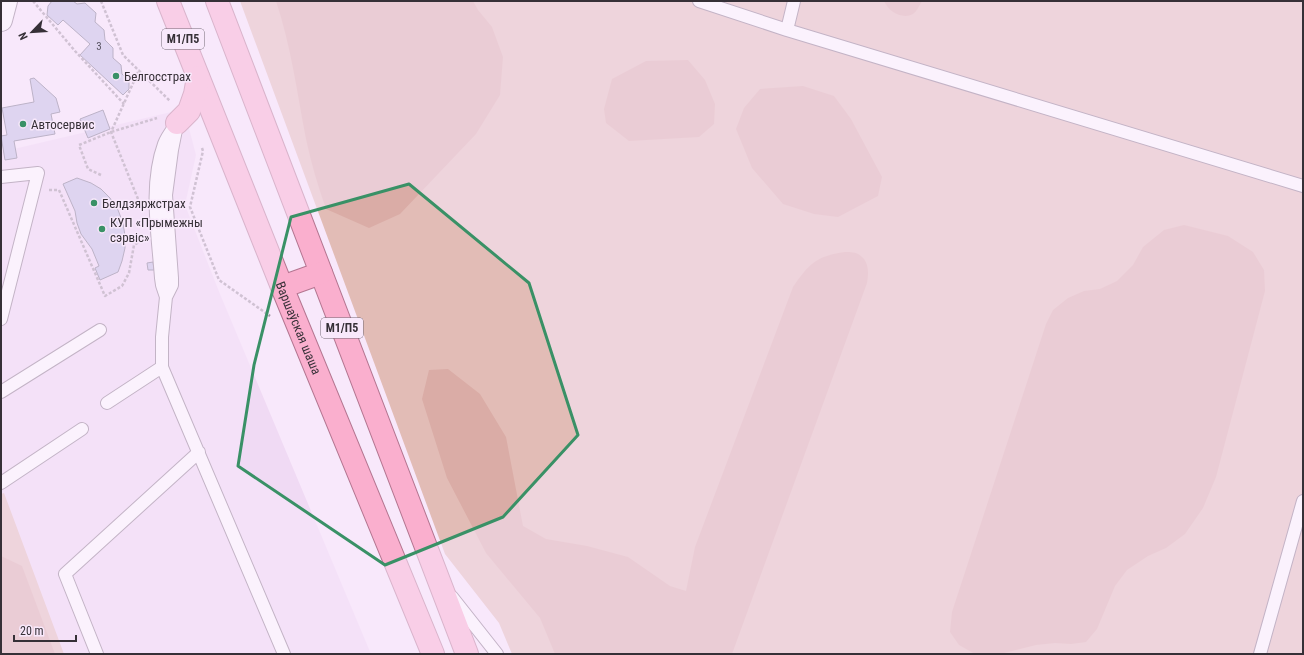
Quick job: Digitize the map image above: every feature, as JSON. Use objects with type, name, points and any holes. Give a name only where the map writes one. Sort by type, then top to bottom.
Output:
[{"type":"highway","name":"Варшаўская шаша","points":[[168,1],[282,287],[433,654]]},
{"type":"highway","name":"М1/П5","points":[[217,1],[468,654]]},
{"type":"highway","points":[[170,115],[189,111],[195,94],[198,77]]},
{"type":"highway","points":[[282,287],[321,273]]},
{"type":"street","points":[[1,20],[6,1]]},
{"type":"lane","points":[[699,1],[787,30],[1303,186]]},
{"type":"lane","points":[[787,30],[794,1]]},
{"type":"lane","points":[[170,115],[165,142],[157,170],[156,203],[161,278],[166,297],[162,337],[162,367],[284,654]]},
{"type":"lane","points":[[1,177],[38,173],[1,319]]},
{"type":"lane","points":[[1,392],[100,330]]},
{"type":"lane","points":[[107,403],[162,367]]},
{"type":"lane","points":[[1,483],[82,429]]},
{"type":"lane","points":[[97,654],[65,574],[199,452]]},
{"type":"lane","points":[[1260,654],[1303,501]]},
{"type":"lane","points":[[438,578],[497,654]]},
{"type":"path","points":[[33,1],[75,51],[124,104]]},
{"type":"path","points":[[101,1],[123,54],[169,100],[170,115],[112,132],[79,145],[88,169],[101,175]]},
{"type":"path","points":[[138,200],[112,132],[139,70]]},
{"type":"path","points":[[202,146],[203,151],[190,207],[219,280],[270,316]]},
{"type":"path","points":[[34,190],[59,190],[106,296],[122,286],[129,273],[134,245],[148,238]]},
{"type":"highlighted area","points":[[409,184],[529,283],[578,435],[503,517],[385,565],[238,466],[254,365],[291,217]]},
{"type":"shaded area","points":[[240,1],[1303,1],[1303,654],[512,654],[499,623],[445,554]]},
{"type":"shaded area","points":[[276,1],[473,1],[478,10],[492,27],[503,57],[500,95],[476,134],[400,214],[369,228],[326,209],[308,148],[290,52]]},
{"type":"shaded area","points":[[884,1],[922,1],[913,14],[904,16],[896,14],[892,11]]},
{"type":"shaded area","points":[[688,60],[705,80],[715,104],[714,124],[699,137],[629,141],[606,123],[604,109],[612,79],[646,61]]},
{"type":"shaded area","points":[[803,86],[834,96],[851,119],[882,177],[878,196],[838,217],[814,214],[783,204],[752,168],[736,129],[744,108],[760,89]]},
{"type":"shaded area","points":[[184,109],[196,155],[185,205],[220,294],[371,654],[56,654],[1,519],[1,152]]},
{"type":"shaded area","points":[[1184,225],[1228,236],[1253,252],[1264,270],[1265,291],[1216,477],[1203,508],[1185,534],[1166,548],[1148,556],[1127,570],[1115,586],[1097,629],[1086,642],[1036,645],[1000,654],[975,654],[959,645],[950,632],[952,612],[1046,324],[1053,310],[1068,298],[1084,291],[1100,289],[1117,281],[1133,265],[1143,247],[1164,230]]},
{"type":"shaded area","points":[[845,252],[856,253],[862,257],[866,263],[868,271],[867,283],[732,654],[555,654],[540,618],[486,553],[447,478],[422,399],[429,370],[448,369],[480,394],[506,437],[523,526],[546,539],[587,546],[628,557],[670,586],[686,591],[695,547],[793,287],[804,272],[814,262],[827,256]]},
{"type":"shaded area","points":[[4,493],[64,654],[1,654],[1,494]]},
{"type":"shaded area","points":[[1,556],[22,566],[55,654],[1,654]]},
{"type":"building","points":[[52,1],[73,1],[77,4],[85,3],[96,13],[95,22],[104,30],[105,40],[113,48],[113,58],[121,65],[122,74],[129,81],[129,89],[123,95],[80,55],[90,44],[63,20],[58,25],[47,15],[48,6]]},
{"type":"building","points":[[34,78],[56,98],[60,112],[51,114],[55,134],[14,141],[17,158],[5,160],[1,136],[7,135],[2,108],[34,102],[30,79]]},
{"type":"building","points":[[103,110],[110,129],[88,138],[80,119]]},
{"type":"building","name":"КУП «Прымежны сэрвіс»","points":[[77,178],[91,183],[101,189],[110,198],[118,210],[123,223],[125,248],[118,272],[100,280],[95,268],[99,266],[92,249],[81,234],[75,211],[63,184]]},
{"type":"building","points":[[153,262],[154,270],[148,270],[147,263]]},
{"type":"place","name":"Белгосстрах","points":[[116,76]]},
{"type":"place","name":"Автосервис","points":[[23,124]]},
{"type":"place","name":"Белдзяржстрах","points":[[94,203]]},
{"type":"place","name":"КУП «Прымежны сэрвіс»","points":[[102,229]]}]
